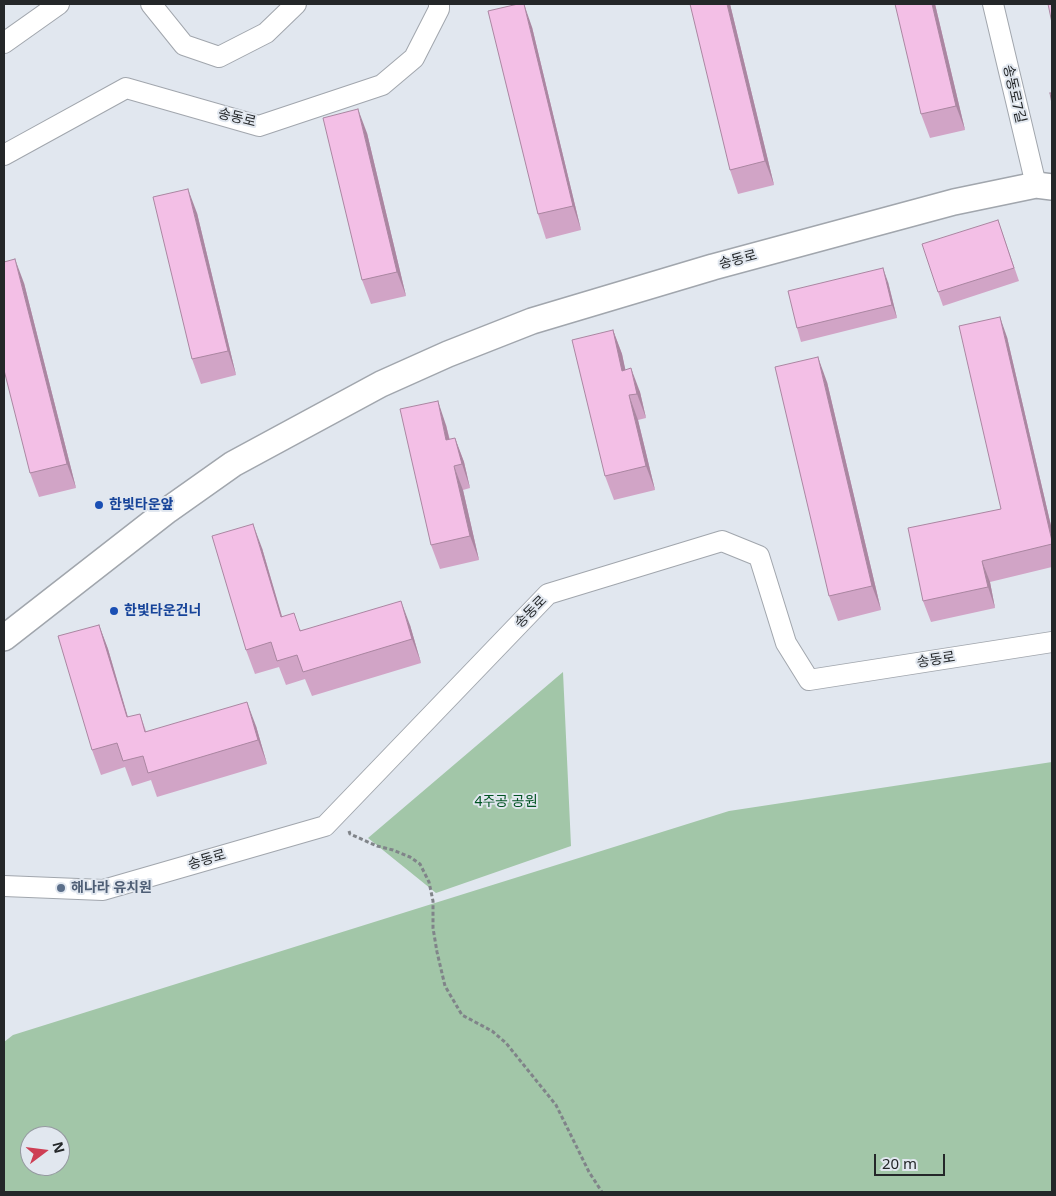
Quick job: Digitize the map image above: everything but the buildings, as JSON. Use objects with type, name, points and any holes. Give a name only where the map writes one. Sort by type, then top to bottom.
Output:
[{"type":"street","points":[[4,43],[59,4]]},
{"type":"street","points":[[151,4],[184,45],[219,57],[266,33],[296,4]]},
{"type":"street","name":"송동로","points":[[4,155],[126,88],[259,126],[382,85],[414,58],[439,9],[439,4]]},
{"type":"street","name":"송동로7길","points":[[993,4],[1044,186]]},
{"type":"street","name":"송동로","points":[[4,638],[168,510],[233,464],[381,384],[532,321],[742,259],[954,202],[1044,186]]},
{"type":"street","name":"송동로","points":[[4,886],[103,890],[325,826],[548,594],[722,541],[759,556],[786,644],[809,680],[1052,642]]},
{"type":"path","points":[[339,810],[350,834],[377,846],[410,857],[420,864],[429,882],[434,901],[433,928],[445,986],[462,1015],[492,1031],[506,1043],[556,1105],[602,1192]]},
{"type":"green space","name":"4주공 공원","points":[[563,672],[571,846],[436,893],[368,838]]},
{"type":"green space","points":[[1052,762],[1052,1192],[4,1192],[4,1042],[13,1035],[729,811]]},
{"type":"place","name":"한빛타운앞","points":[[99,505]]},
{"type":"place","name":"한빛타운건너","points":[[114,611]]},
{"type":"place","name":"해나라 유치원","points":[[61,888]]}]
